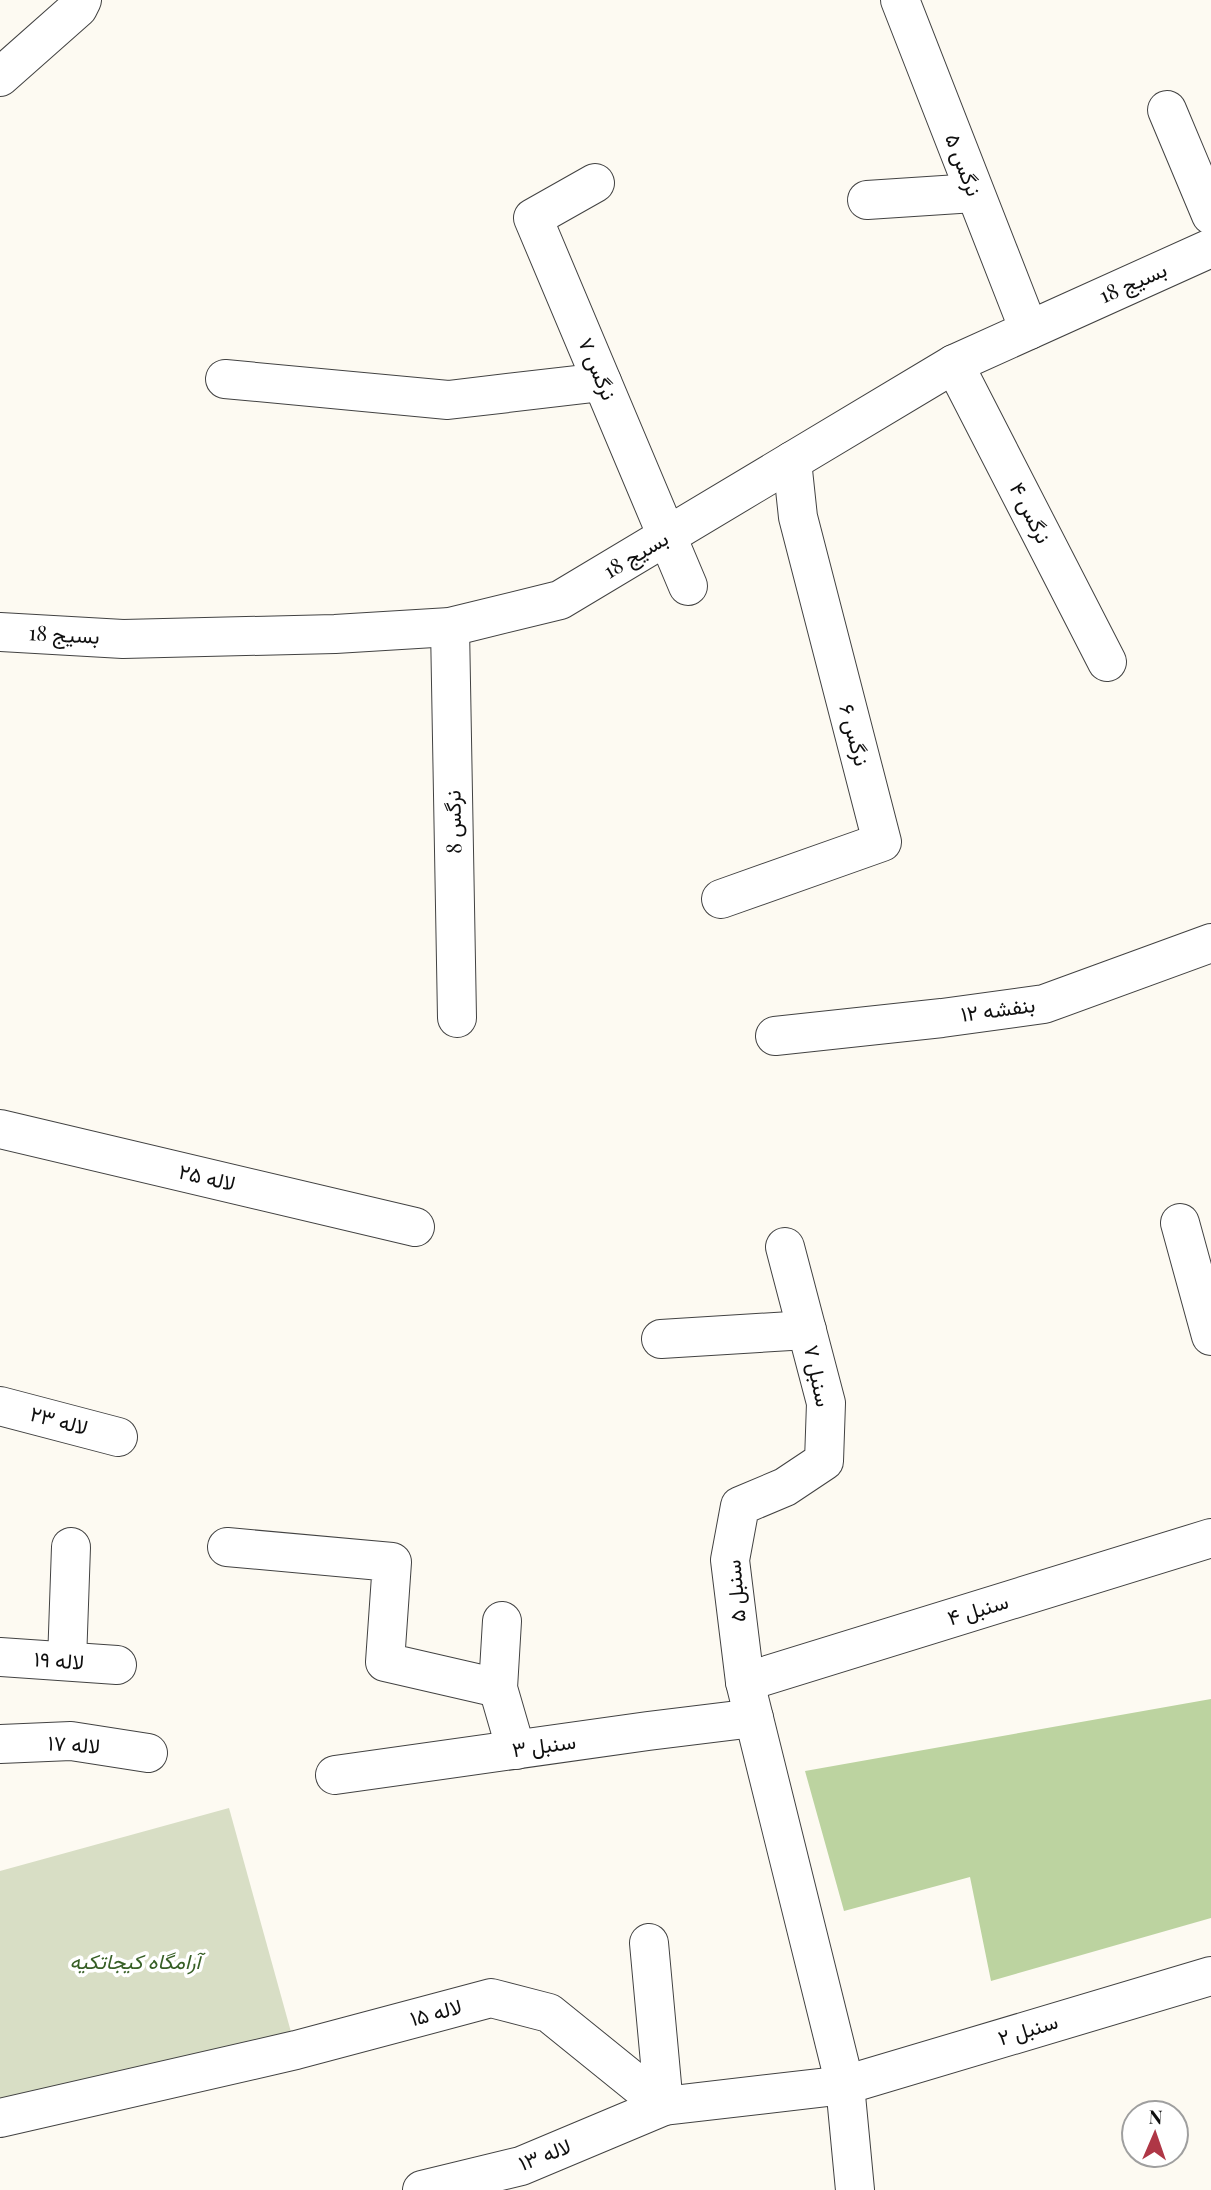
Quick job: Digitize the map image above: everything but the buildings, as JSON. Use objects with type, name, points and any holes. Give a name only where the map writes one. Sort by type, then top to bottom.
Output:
[{"type":"street","points":[[0,77],[78,8],[82,0]]},
{"type":"street","name":"نرگس ۵","points":[[900,0],[1029,330]]},
{"type":"street","points":[[1167,110],[1211,215]]},
{"type":"street","name":"نرگس ۷","points":[[595,183],[533,218],[688,586]]},
{"type":"street","points":[[867,200],[974,193]]},
{"type":"street","name":"بسیج 18","points":[[0,632],[123,639],[335,634],[450,627],[560,600],[954,364],[1211,248]]},
{"type":"street","name":"نرگس ۴","points":[[954,364],[1107,662]]},
{"type":"street","points":[[225,379],[448,400],[602,382]]},
{"type":"street","name":"نرگس ۶","points":[[721,899],[882,842],[798,517],[792,461]]},
{"type":"street","name":"نرگس 8","points":[[450,627],[457,1018]]},
{"type":"street","name":"بنفشه ۱۲","points":[[775,1036],[1044,1004],[1211,943]]},
{"type":"street","name":"لاله ۲۵","points":[[0,1129],[415,1227]]},
{"type":"street","points":[[1180,1223],[1211,1336]]},
{"type":"street","name":"سنبل ۷","points":[[785,1247],[826,1404],[824,1461],[785,1487]]},
{"type":"street","points":[[661,1339],[807,1330]]},
{"type":"street","name":"لاله ۲۳","points":[[0,1406],[118,1437]]},
{"type":"street","name":"سنبل ۵","points":[[745,1682],[730,1560],[740,1506],[785,1487]]},
{"type":"street","name":"سنبل ۴","points":[[745,1682],[1211,1538]]},
{"type":"street","points":[[67,1661],[71,1547]]},
{"type":"street","points":[[227,1547],[392,1562],[385,1662],[498,1688]]},
{"type":"street","points":[[502,1620],[498,1688],[516,1750]]},
{"type":"street","name":"لاله ۱۹","points":[[0,1657],[117,1665]]},
{"type":"street","points":[[745,1682],[845,2085],[855,2190]]},
{"type":"street","name":"سنبل ۳","points":[[334,1775],[754,1718]]},
{"type":"street","name":"لاله ۱۷","points":[[0,1744],[71,1741],[148,1753]]},
{"type":"street","points":[[649,1943],[664,2106],[845,2085]]},
{"type":"street","name":"سنبل ۲","points":[[845,2085],[1211,1976]]},
{"type":"street","name":"لاله ۱۵","points":[[0,2118],[296,2050],[491,1998],[549,2013],[664,2106]]},
{"type":"street","name":"لاله ۱۳","points":[[422,2190],[521,2166],[664,2106]]},
{"type":"green space","points":[[1211,1699],[1211,1918],[991,1981],[970,1877],[844,1911],[805,1771]]},
{"type":"green space","name":"آرامگاه کیجاتکیه","points":[[229,1808],[296,2050],[0,2124],[0,1871]]}]
